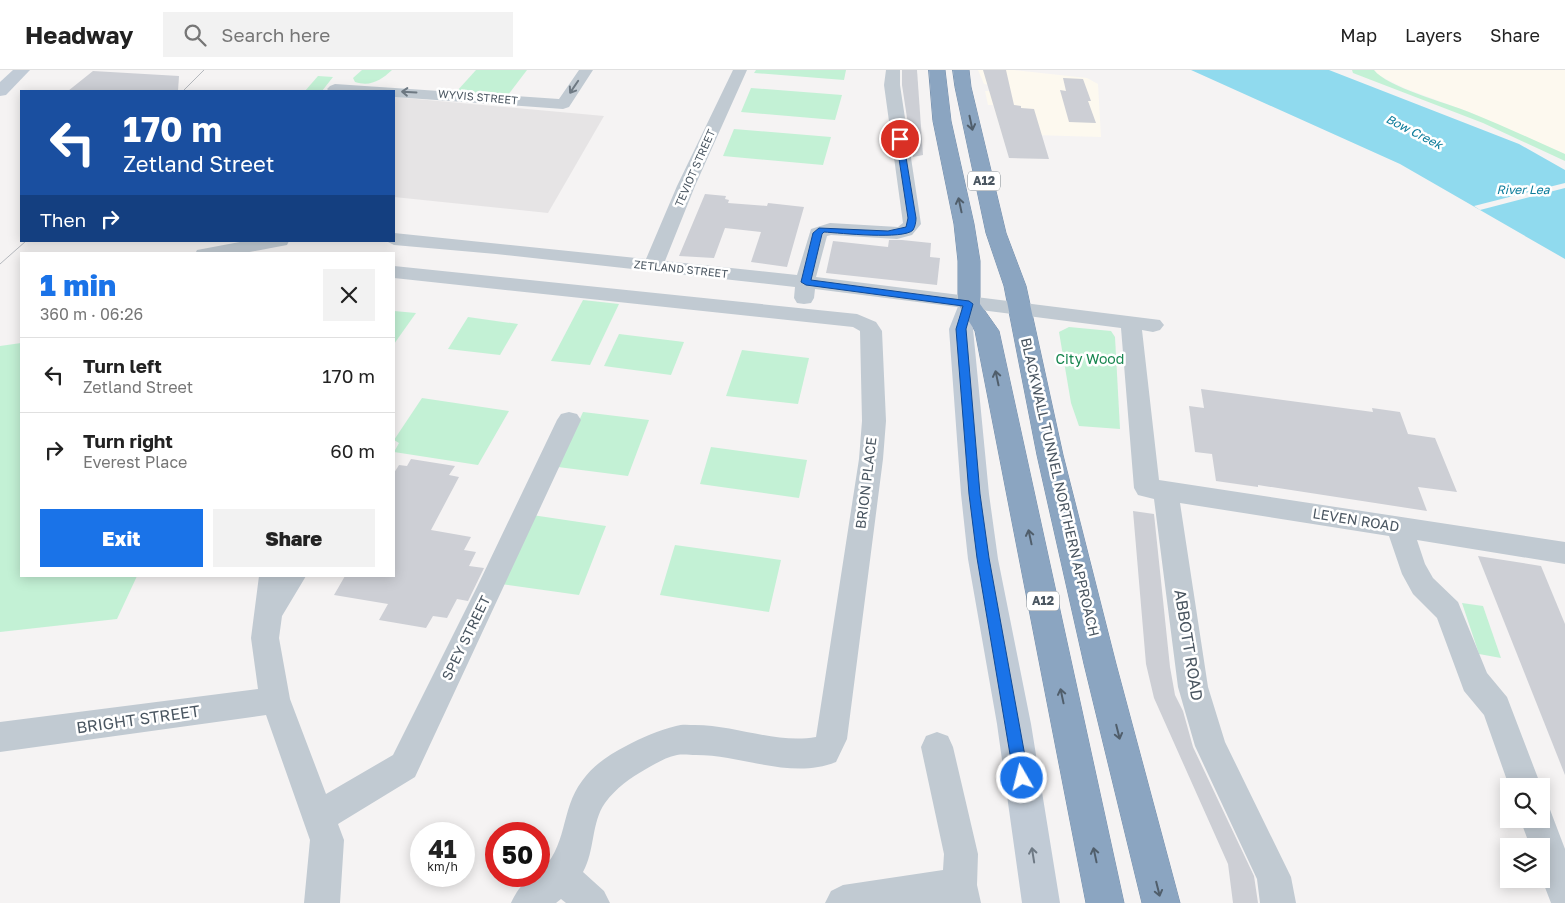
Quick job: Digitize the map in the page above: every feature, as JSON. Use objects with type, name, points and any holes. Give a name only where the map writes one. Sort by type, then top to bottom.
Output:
[{"type":"highway","name":"A12","points":[[937,70],[942,122],[969,261],[969,304],[987,331],[1105,903]]},
{"type":"highway","name":"BLACKWALL TUNNEL NORTHERN APPROACH","points":[[962,72],[996,233],[1015,286],[1050,455],[1161,903]]},
{"type":"main road","points":[[0,91],[22,70]]},
{"type":"main road","points":[[969,304],[961,329],[975,494],[983,558],[1014,724],[1041,903]]},
{"type":"street","name":"WYVIS STREET","points":[[395,92],[563,104],[586,70]]},
{"type":"street","name":"TEVIOT STREET","points":[[653,266],[686,186],[740,70]]},
{"type":"street","points":[[395,272],[801,315],[806,282],[818,233],[830,229],[897,233],[905,231],[912,224],[892,85],[893,70]]},
{"type":"street","points":[[334,90],[345,76]]},
{"type":"street","name":"ZETLAND STREET","points":[[395,239],[806,282],[969,304],[1071,314],[1153,325]]},
{"type":"street","points":[[216,252],[273,242]]},
{"type":"street","name":"BRION PLACE","points":[[561,876],[573,856],[582,812],[593,792],[615,770],[648,751],[677,740],[702,740],[807,753],[826,750],[831,739],[871,459],[874,421],[871,331],[869,327],[857,321],[801,315]]},
{"type":"street","name":"ABBOTT ROAD","points":[[1131,322],[1156,489],[1182,601],[1193,687],[1211,746],[1274,877],[1278,903]]},
{"type":"street","name":"SPEY STREET","points":[[318,817],[404,766],[489,591],[568,420]]},
{"type":"street","name":"LEVEN ROAD","points":[[1156,489],[1565,553]]},
{"type":"street","points":[[1399,527],[1412,566],[1423,586],[1448,611],[1475,681],[1496,707],[1522,778]]},
{"type":"street","points":[[273,577],[264,638],[275,699],[327,840],[322,903]]},
{"type":"street","points":[[268,614],[292,577]]},
{"type":"street","name":"BRIGHT STREET","points":[[0,737],[275,699]]},
{"type":"street","points":[[844,903],[962,894],[961,854],[937,747]]},
{"type":"street","points":[[1540,828],[1565,895]]},
{"type":"street","points":[[529,903],[561,876],[592,903]]},
{"type":"shaded area","points":[[978,70],[1014,70],[1087,78],[1098,84],[1101,137],[1002,134],[993,105],[988,105],[985,91],[991,91],[990,85],[984,84]]},
{"type":"shaded area","points":[[1374,70],[1565,70],[1565,154],[1469,112],[1404,88],[1378,75]]},
{"type":"shaded area","points":[[395,97],[604,116],[548,213],[395,197]]},
{"type":"green space","points":[[362,70],[392,70],[375,82],[366,84],[355,82],[353,78]]},
{"type":"green space","points":[[476,70],[527,70],[508,95],[457,91]]},
{"type":"green space","points":[[756,70],[846,70],[844,80],[754,73]]},
{"type":"green space","points":[[1352,70],[1374,70],[1391,82],[1404,88],[1481,117],[1565,154],[1565,161],[1483,123],[1353,73]]},
{"type":"green space","points":[[318,76],[333,77],[323,90],[306,90]]},
{"type":"green space","points":[[751,88],[842,95],[835,120],[741,112]]},
{"type":"green space","points":[[734,129],[831,137],[823,165],[723,156]]},
{"type":"green space","points":[[583,300],[619,304],[590,365],[551,361]]},
{"type":"green space","points":[[395,311],[416,313],[395,343]]},
{"type":"green space","points":[[468,317],[518,324],[500,355],[448,349]]},
{"type":"green space","name":"City Wood","points":[[1069,327],[1111,331],[1115,337],[1120,429],[1079,426],[1071,403],[1059,332]]},
{"type":"green space","points":[[619,334],[684,342],[671,375],[604,366]]},
{"type":"green space","points":[[20,343],[20,577],[137,577],[117,619],[0,632],[0,346]]},
{"type":"green space","points":[[742,350],[809,358],[798,404],[726,396]]},
{"type":"green space","points":[[422,398],[509,411],[478,465],[395,452],[399,443],[395,438]]},
{"type":"green space","points":[[583,412],[649,420],[628,476],[558,467]]},
{"type":"green space","points":[[711,447],[807,460],[799,498],[700,484]]},
{"type":"green space","points":[[532,515],[606,526],[579,595],[501,584]]},
{"type":"green space","points":[[675,545],[781,560],[769,612],[660,595]]},
{"type":"green space","points":[[1462,603],[1483,606],[1501,658],[1479,654]]},
{"type":"water","name":"River Lea","points":[[1191,70],[1329,70],[1519,144],[1565,170],[1565,259],[1400,164]]},
{"type":"pier","points":[[1565,183],[1565,188],[1480,210],[1474,206]]},
{"type":"building","points":[[902,70],[917,70],[923,155],[913,157],[902,85]]},
{"type":"building","points":[[983,70],[1006,70],[1014,105],[1021,106],[1021,108],[1034,109],[1049,159],[1009,158]]},
{"type":"building","points":[[93,71],[179,76],[178,90],[69,90]]},
{"type":"building","points":[[1063,78],[1083,79],[1096,123],[1069,122],[1060,90],[1066,91]]},
{"type":"building","points":[[705,194],[726,196],[725,199],[729,200],[728,203],[767,206],[768,203],[804,207],[787,267],[751,262],[761,232],[725,228],[714,258],[679,256]]},
{"type":"building","points":[[889,240],[931,243],[930,257],[940,258],[937,285],[826,273],[833,241],[888,247]]},
{"type":"building","points":[[1201,389],[1373,412],[1372,408],[1400,412],[1408,434],[1435,438],[1457,492],[1418,487],[1427,511],[1258,485],[1258,487],[1216,481],[1212,454],[1195,452],[1189,406],[1204,408]]},
{"type":"building","points":[[411,459],[455,466],[449,475],[459,477],[431,530],[471,537],[464,550],[476,552],[469,566],[484,568],[468,601],[457,599],[447,618],[433,616],[426,628],[379,620],[388,604],[334,595],[344,577],[395,577],[395,471],[399,465],[407,466]]},
{"type":"building","points":[[1133,511],[1154,514],[1170,667],[1175,695],[1183,711],[1193,747],[1254,876],[1258,903],[1233,903],[1228,864],[1154,698],[1146,664]]},
{"type":"building","points":[[1478,556],[1541,566],[1565,624],[1565,775]]},
{"type":"tram line","points":[[184,90],[204,70]]},
{"type":"tram line","points":[[0,264],[25,242]]},
{"type":"route","points":[[900,139],[912,218],[910,228],[897,233],[822,230],[818,233],[806,282],[969,304],[961,329],[975,494],[983,558],[1014,724],[1022,778]]},
{"type":"water label","name":"Bow Creek","points":[[1414,132]]}]
